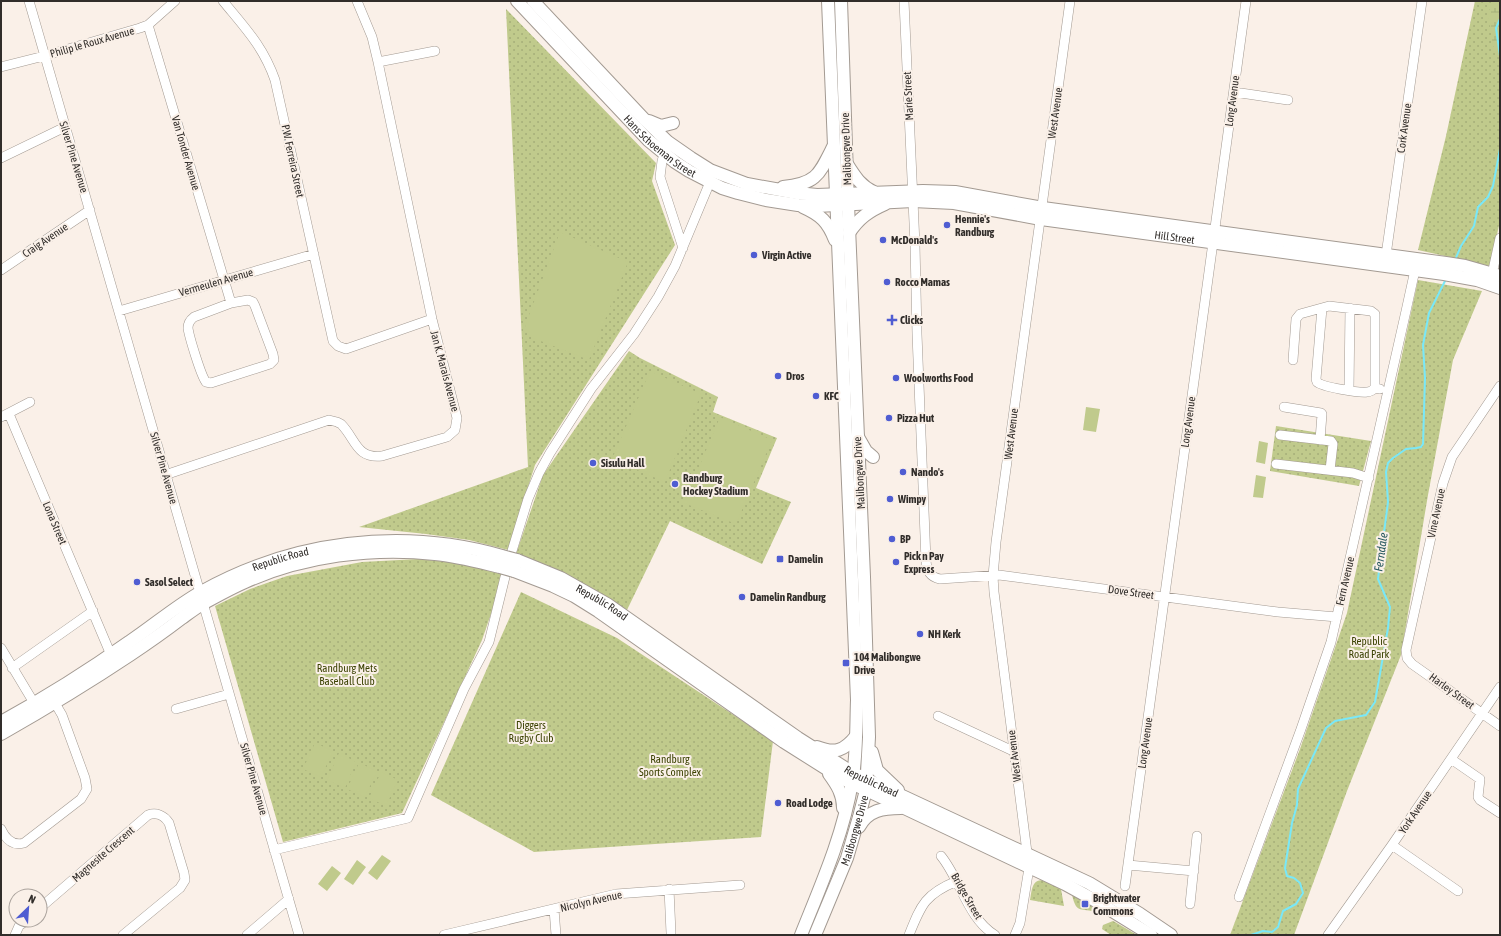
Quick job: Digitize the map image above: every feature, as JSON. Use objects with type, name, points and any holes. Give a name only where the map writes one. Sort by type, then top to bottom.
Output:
[{"type":"main road","name":"Hans Schoeman Street","points":[[517,1],[648,140],[689,171],[710,182],[752,197],[798,205],[842,199]]},
{"type":"main road","name":"Hans Schoeman Street","points":[[533,1],[644,119],[668,142],[691,158],[710,170],[728,178],[766,188],[842,199]]},
{"type":"main road","name":"Malibongwe Drive","points":[[815,935],[839,878],[855,833],[866,785],[869,737],[860,475],[857,436],[849,233],[834,145],[828,1]]},
{"type":"main road","name":"Malibongwe Drive","points":[[800,935],[831,861],[843,820],[853,778],[856,736],[856,660],[838,248],[847,163],[841,1]]},
{"type":"main road","points":[[644,119],[661,126],[673,123]]},
{"type":"main road","points":[[766,188],[801,185],[812,180],[821,171],[834,145]]},
{"type":"main road","points":[[847,163],[859,182],[865,187],[876,192]]},
{"type":"main road","name":"Hill Street","points":[[842,199],[876,192],[912,196]]},
{"type":"main road","name":"Hill Street","points":[[842,199],[890,202],[912,196],[955,192],[1042,213],[1213,237],[1415,270],[1445,268]]},
{"type":"main road","points":[[849,233],[864,215],[890,202]]},
{"type":"main road","points":[[798,205],[820,215],[828,224],[838,248]]},
{"type":"main road","name":"Hill Street","points":[[1213,237],[1407,258],[1495,280]]},
{"type":"main road","points":[[857,436],[872,457],[860,475]]},
{"type":"main road","name":"Republic Road","points":[[52,699],[112,655],[242,572],[312,549],[366,541],[392,540],[441,543],[467,547],[508,564],[574,596],[598,611],[771,734],[826,770],[853,778]]},
{"type":"main road","name":"Republic Road","points":[[508,564],[562,578],[607,604],[853,778],[905,803],[1026,854],[1089,883],[1171,935]]},
{"type":"main road","name":"Republic Road","points":[[1,734],[37,708],[132,654],[202,598]]},
{"type":"main road","name":"Republic Road","points":[[1,722],[37,708]]},
{"type":"main road","points":[[798,738],[820,748],[838,751],[847,746],[856,736]]},
{"type":"main road","points":[[855,833],[861,822],[871,813],[905,803],[877,770],[869,737]]},
{"type":"main road","points":[[826,770],[838,787],[842,797],[843,820]]},
{"type":"main road","name":"Republic Road","points":[[905,803],[1029,868],[1096,901],[1150,934]]},
{"type":"street","name":"Silver Pine Avenue","points":[[29,1],[299,935]]},
{"type":"street","name":"Philip le Roux Avenue","points":[[1,67],[44,56],[148,25],[175,1]]},
{"type":"street","name":"P.W. Ferreira Street","points":[[223,1],[258,44],[269,63],[281,105],[333,341],[338,346],[346,349],[432,319]]},
{"type":"street","name":"Jan K. Marais Avenue","points":[[165,475],[329,420],[341,424],[366,456],[374,457],[382,456],[451,434],[455,430],[458,418],[432,319],[378,62],[372,37],[357,1]]},
{"type":"street","name":"Marie Street","points":[[904,1],[915,245],[922,469],[926,561],[928,572]]},
{"type":"street","name":"West Avenue","points":[[1029,868],[1013,751],[993,576],[996,542],[1070,1]]},
{"type":"street","name":"Long Avenue","points":[[1125,886],[1246,1]]},
{"type":"street","name":"Cork Avenue","points":[[1386,255],[1420,33],[1422,1]]},
{"type":"street","name":"Van Tonder Avenue","points":[[148,25],[231,304]]},
{"type":"street","points":[[378,62],[435,51]]},
{"type":"street","points":[[1234,92],[1288,100]]},
{"type":"street","points":[[1,158],[65,127]]},
{"type":"street","points":[[668,142],[664,153],[661,170],[661,184],[683,248]]},
{"type":"street","points":[[274,850],[408,818],[464,689],[489,642],[508,564],[528,499],[539,473],[591,389],[634,334],[666,283],[683,248],[710,182]]},
{"type":"street","name":"Craig Avenue","points":[[1,270],[90,210]]},
{"type":"street","points":[[1495,280],[1500,238]]},
{"type":"street","name":"Vermeulen Avenue","points":[[118,311],[314,254]]},
{"type":"street","points":[[1407,258],[1415,270]]},
{"type":"street","name":"Fern Avenue","points":[[1239,897],[1324,664],[1337,617],[1415,270]]},
{"type":"street","points":[[248,300],[253,302],[274,360],[270,364],[207,383],[204,381],[202,375],[189,330],[189,324],[194,317],[231,304],[248,300]]},
{"type":"street","points":[[1293,360],[1296,319],[1300,314],[1334,306],[1371,311],[1375,314],[1376,388]]},
{"type":"street","points":[[1322,308],[1316,379],[1320,385],[1365,392],[1376,388],[1389,391]]},
{"type":"street","points":[[1349,390],[1350,308]]},
{"type":"street","name":"Vine Avenue","points":[[1406,655],[1407,641],[1446,472],[1457,449],[1500,386]]},
{"type":"street","name":"Lona Street","points":[[30,402],[5,416],[112,655]]},
{"type":"street","points":[[1284,407],[1321,413],[1320,440]]},
{"type":"street","points":[[1280,435],[1332,442],[1330,470]]},
{"type":"street","points":[[1276,464],[1353,473],[1369,478]]},
{"type":"street","name":"Dove Street","points":[[928,572],[936,578],[948,580],[993,576],[1028,578],[1278,612],[1337,617]]},
{"type":"street","points":[[12,668],[93,611]]},
{"type":"street","points":[[1,648],[26,693],[37,708]]},
{"type":"street","name":"Harley Street","points":[[1406,655],[1412,664],[1430,675],[1500,726]]},
{"type":"street","name":"York Avenue","points":[[1328,935],[1392,845],[1500,687]]},
{"type":"street","points":[[176,709],[229,694]]},
{"type":"street","points":[[1,829],[8,840],[19,844],[24,843],[77,803],[85,795],[87,784],[85,778],[62,715],[52,699]]},
{"type":"street","points":[[938,716],[1013,751]]},
{"type":"street","points":[[1451,759],[1480,779],[1478,797],[1480,800],[1500,813]]},
{"type":"street","name":"Magnesite Crescent","points":[[48,901],[148,815],[159,815],[165,818],[169,823],[184,873],[184,883],[180,888],[123,935]]},
{"type":"street","points":[[1190,904],[1197,836]]},
{"type":"street","points":[[1392,845],[1458,891]]},
{"type":"street","name":"Bridge Street","points":[[941,856],[948,864],[977,916],[995,935]]},
{"type":"street","points":[[1128,865],[1194,871]]},
{"type":"street","points":[[1015,935],[1020,924],[1029,868]]},
{"type":"street","points":[[909,935],[919,910],[929,897],[935,892],[957,881]]},
{"type":"street","name":"Nicolyn Avenue","points":[[444,935],[616,894],[740,885]]},
{"type":"street","points":[[669,890],[671,933]]},
{"type":"street","points":[[247,935],[289,899]]},
{"type":"street","points":[[554,909],[556,935]]},
{"type":"green space","points":[[1475,1],[1500,1],[1500,221],[1490,266],[1418,250],[1446,136]]},
{"type":"green space","points":[[1493,1],[1500,1],[1499,54],[1493,46],[1488,13]]},
{"type":"green space","points":[[506,9],[656,163],[652,181],[675,245],[535,465],[508,550],[469,540],[359,527],[528,467]]},
{"type":"green space","points":[[560,232],[628,262],[589,360],[528,336],[525,326]]},
{"type":"green space","name":"Republic Road Park","points":[[1418,280],[1482,291],[1453,360],[1401,655],[1347,791],[1294,935],[1230,935],[1300,749],[1347,613]]},
{"type":"green space","points":[[629,351],[718,397],[713,412],[777,438],[756,488],[791,502],[762,564],[670,521],[627,610],[516,554],[543,475]]},
{"type":"green space","points":[[650,371],[701,394],[665,482],[612,459]]},
{"type":"green space","points":[[1086,407],[1100,409],[1096,432],[1083,430]]},
{"type":"green space","points":[[720,417],[772,440],[736,524],[684,503]]},
{"type":"green space","points":[[1276,426],[1371,441],[1359,486],[1270,471]]},
{"type":"green space","points":[[1259,441],[1268,443],[1265,464],[1256,462]]},
{"type":"green space","points":[[1256,475],[1266,477],[1263,498],[1253,497]]},
{"type":"green space","name":"Randburg Mets Baseball Club","points":[[418,559],[460,563],[505,573],[482,640],[402,813],[283,842],[215,606],[250,589],[287,576],[362,562]]},
{"type":"green space","points":[[521,592],[617,638],[773,741],[761,837],[534,852],[431,795]]},
{"type":"green space","points":[[315,743],[333,751],[321,777],[303,769]]},
{"type":"green space","points":[[339,753],[356,762],[345,788],[327,780]]},
{"type":"green space","points":[[359,763],[377,771],[365,797],[347,789]]},
{"type":"green space","points":[[381,772],[398,780],[386,806],[369,798]]},
{"type":"green space","points":[[382,855],[391,861],[377,880],[368,873]]},
{"type":"green space","points":[[357,860],[366,867],[353,885],[344,879]]},
{"type":"green space","points":[[332,866],[341,873],[327,891],[318,884]]},
{"type":"green space","points":[[1039,880],[1043,880],[1061,889],[1064,906],[1030,900],[1034,884]]},
{"type":"green space","points":[[1072,895],[1101,911],[1097,913],[1078,908]]},
{"type":"green space","points":[[1113,921],[1137,935],[1111,935],[1102,929],[1103,925]]},
{"type":"waterway","name":"Ferndale","points":[[1500,19],[1496,28],[1500,56]]},
{"type":"waterway","name":"Ferndale","points":[[1455,260],[1461,246],[1474,226],[1478,207],[1488,197],[1493,186],[1500,149]]},
{"type":"waterway","name":"Ferndale","points":[[1251,935],[1263,931],[1272,932],[1278,927],[1283,911],[1296,904],[1303,893],[1300,883],[1294,878],[1287,876],[1285,868],[1292,823],[1297,805],[1298,789],[1326,728],[1335,721],[1366,715],[1375,702],[1388,628],[1390,607],[1378,579],[1388,502],[1386,472],[1388,463],[1393,458],[1406,449],[1421,447],[1423,444],[1425,378],[1423,345],[1429,313],[1446,279]]},
{"type":"place","name":"Hennie's Randburg","points":[[947,225]]},
{"type":"place","name":"McDonald's","points":[[883,240]]},
{"type":"place","name":"Virgin Active","points":[[754,255]]},
{"type":"place","name":"Rocco Mamas","points":[[887,282]]},
{"type":"place","name":"Clicks","points":[[892,320]]},
{"type":"place","name":"Dros","points":[[778,376]]},
{"type":"place","name":"Woolworths Food","points":[[896,378]]},
{"type":"place","name":"KFC","points":[[816,396]]},
{"type":"place","name":"Pizza Hut","points":[[889,418]]},
{"type":"place","name":"Sisulu Hall","points":[[593,463]]},
{"type":"place","name":"Nando's","points":[[903,472]]},
{"type":"place","name":"Randburg Hockey Stadium","points":[[675,484]]},
{"type":"place","name":"Wimpy","points":[[890,499]]},
{"type":"place","name":"BP","points":[[892,539]]},
{"type":"place","name":"Damelin","points":[[780,559]]},
{"type":"place","name":"Pick n Pay Express","points":[[896,562]]},
{"type":"place","name":"Sasol Select","points":[[137,582]]},
{"type":"place","name":"Damelin Randburg","points":[[742,597]]},
{"type":"place","name":"NH Kerk","points":[[920,634]]},
{"type":"place","name":"104 Malibongwe Drive","points":[[846,663]]},
{"type":"place","name":"Road Lodge","points":[[778,803]]},
{"type":"place","name":"Brightwater Commons","points":[[1085,904]]},
{"type":"park label","name":"Diggers Rugby Club","points":[[531,731]]},
{"type":"park label","name":"Randburg Sports Complex","points":[[670,765]]}]
